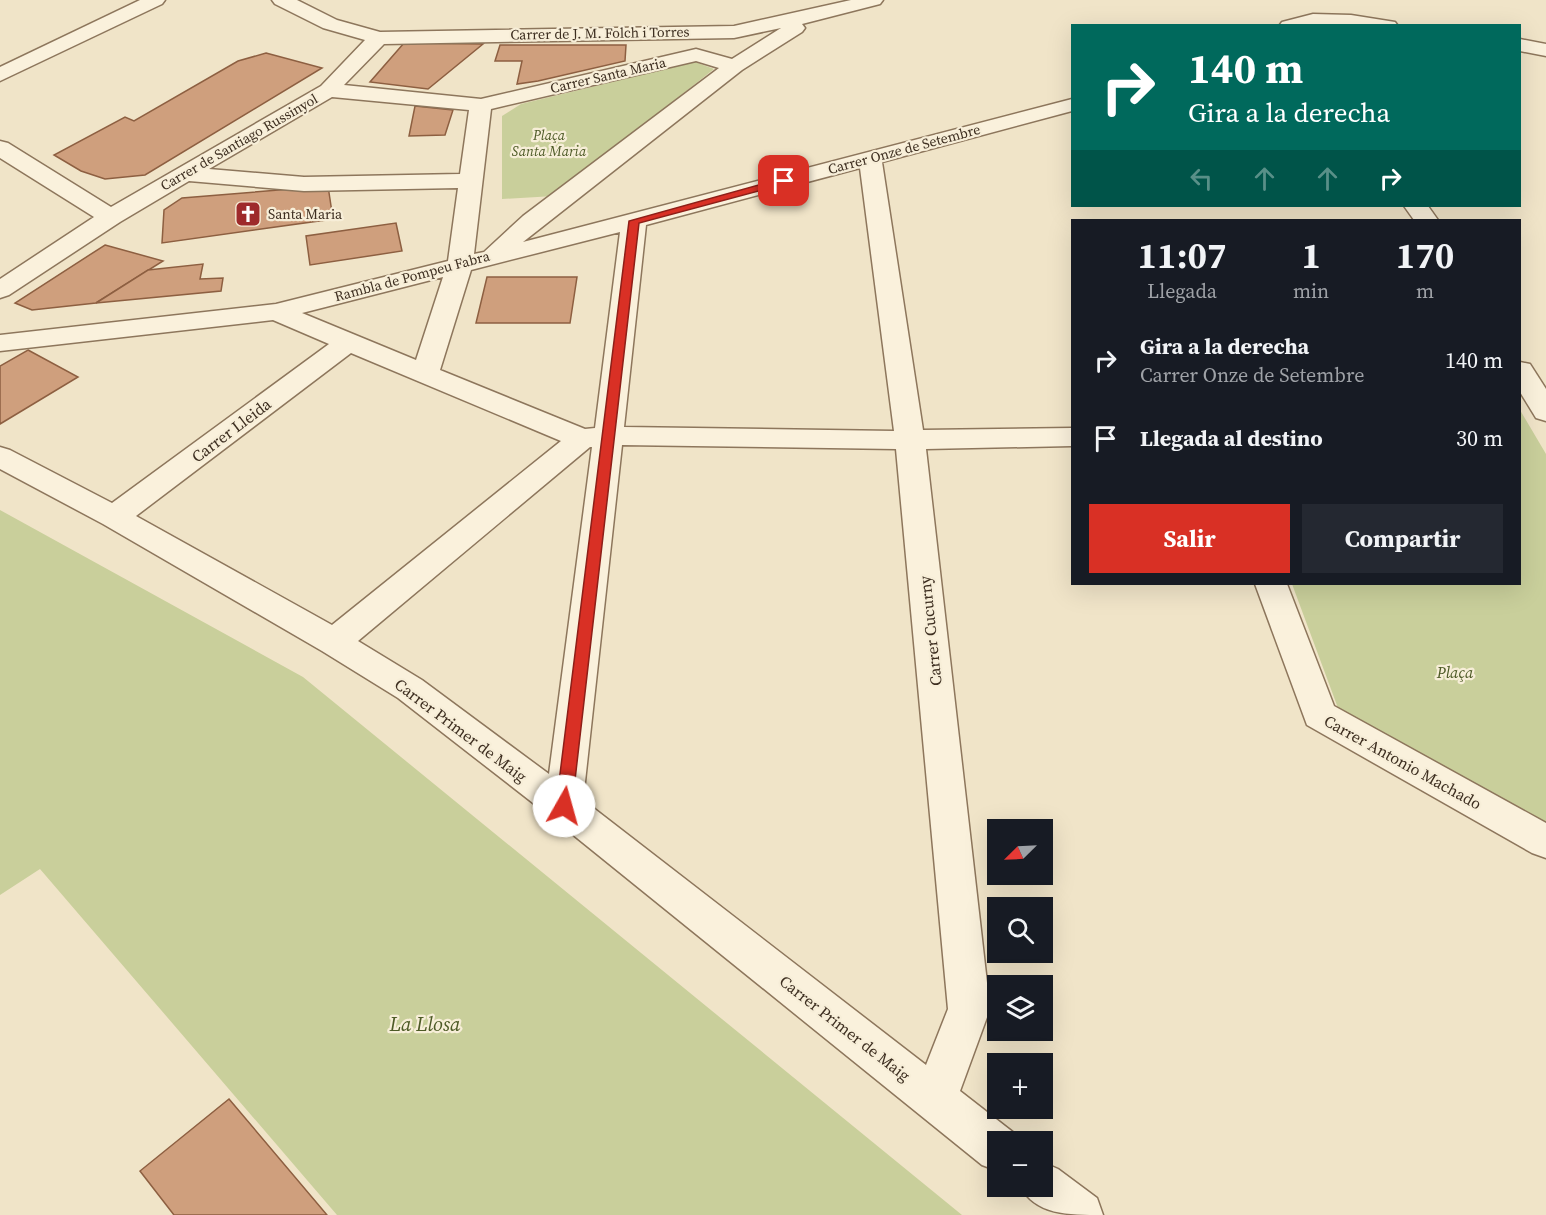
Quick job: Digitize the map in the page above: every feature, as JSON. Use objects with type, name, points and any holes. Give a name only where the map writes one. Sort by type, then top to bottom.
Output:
[{"type":"street","points":[[0,75],[155,0]]},
{"type":"street","points":[[282,0],[330,24],[379,38]]},
{"type":"street","points":[[820,14],[873,0]]},
{"type":"street","name":"Carrer de J. M. Folch i Torres","points":[[379,38],[734,32],[820,14]]},
{"type":"street","name":"Rambla de Pompeu Fabra","points":[[0,343],[276,312],[492,256],[532,221],[735,66],[760,48],[820,14]]},
{"type":"street","points":[[1294,24],[1327,20],[1368,24]]},
{"type":"street","points":[[696,32],[696,55]]},
{"type":"street","points":[[734,32],[753,39],[760,48]]},
{"type":"street","name":"Carrer de Santiago Russinyol","points":[[0,290],[111,217],[328,90],[379,38]]},
{"type":"street","points":[[1521,45],[1546,50]]},
{"type":"street","name":"Carrer Santa Maria","points":[[328,90],[481,105],[696,55],[735,66]]},
{"type":"street","points":[[425,374],[460,264],[481,105]]},
{"type":"street","name":"Carrer Onze de Setembre","points":[[492,256],[634,221],[1071,105]]},
{"type":"street","points":[[0,148],[111,217]]},
{"type":"street","name":"Carrer Cucurny","points":[[870,157],[910,440],[969,1009],[935,1099]]},
{"type":"street","points":[[184,174],[304,184],[470,181]]},
{"type":"street","points":[[564,806],[595,437],[634,221]]},
{"type":"street","points":[[276,312],[425,374],[595,437],[910,440],[1071,437]]},
{"type":"street","name":"Carrer Lleida","points":[[114,517],[348,342]]},
{"type":"street","points":[[1521,372],[1546,412]]},
{"type":"street","points":[[334,642],[595,437]]},
{"type":"street","name":"Carrer Primer de Maig","points":[[0,457],[114,517],[334,642],[410,689],[564,806],[987,1140]]},
{"type":"street","name":"Carrer Antonio Machado","points":[[1271,585],[1320,715],[1546,842]]},
{"type":"street","points":[[1053,1194],[1080,1215]]},
{"type":"green space","name":"Plaça Santa Maria","points":[[695,62],[714,69],[554,196],[502,199],[502,116],[521,104]]},
{"type":"green space","name":"Plaça","points":[[1521,412],[1546,454],[1546,823],[1338,708],[1292,585],[1521,585]]},
{"type":"green space","name":"La Llosa","points":[[0,510],[303,677],[962,1215],[337,1215],[40,869],[0,895]]},
{"type":"building","points":[[404,43],[483,44],[428,89],[370,82]]},
{"type":"building","points":[[500,45],[626,45],[625,61],[517,84],[522,61],[495,61]]},
{"type":"building","points":[[266,53],[322,68],[145,175],[105,179],[81,171],[54,155],[125,117],[134,121],[238,61]]},
{"type":"building","points":[[415,106],[453,110],[445,135],[409,136]]},
{"type":"building","name":"Santa Maria","points":[[328,186],[333,219],[162,243],[164,210],[182,198]]},
{"type":"building","points":[[396,223],[402,251],[310,265],[306,236]]},
{"type":"building","points":[[105,245],[163,261],[96,303],[32,310],[15,303]]},
{"type":"building","points":[[203,264],[200,279],[223,278],[221,291],[96,303],[148,270]]},
{"type":"building","points":[[487,277],[577,277],[570,323],[476,323]]},
{"type":"building","points":[[28,350],[78,377],[0,424],[0,366]]},
{"type":"building","points":[[229,1099],[327,1215],[174,1215],[140,1171]]},
{"type":"place","name":"Santa Maria","points":[[248,214]]},
{"type":"route","points":[[564,806],[634,221],[784,181]]}]
